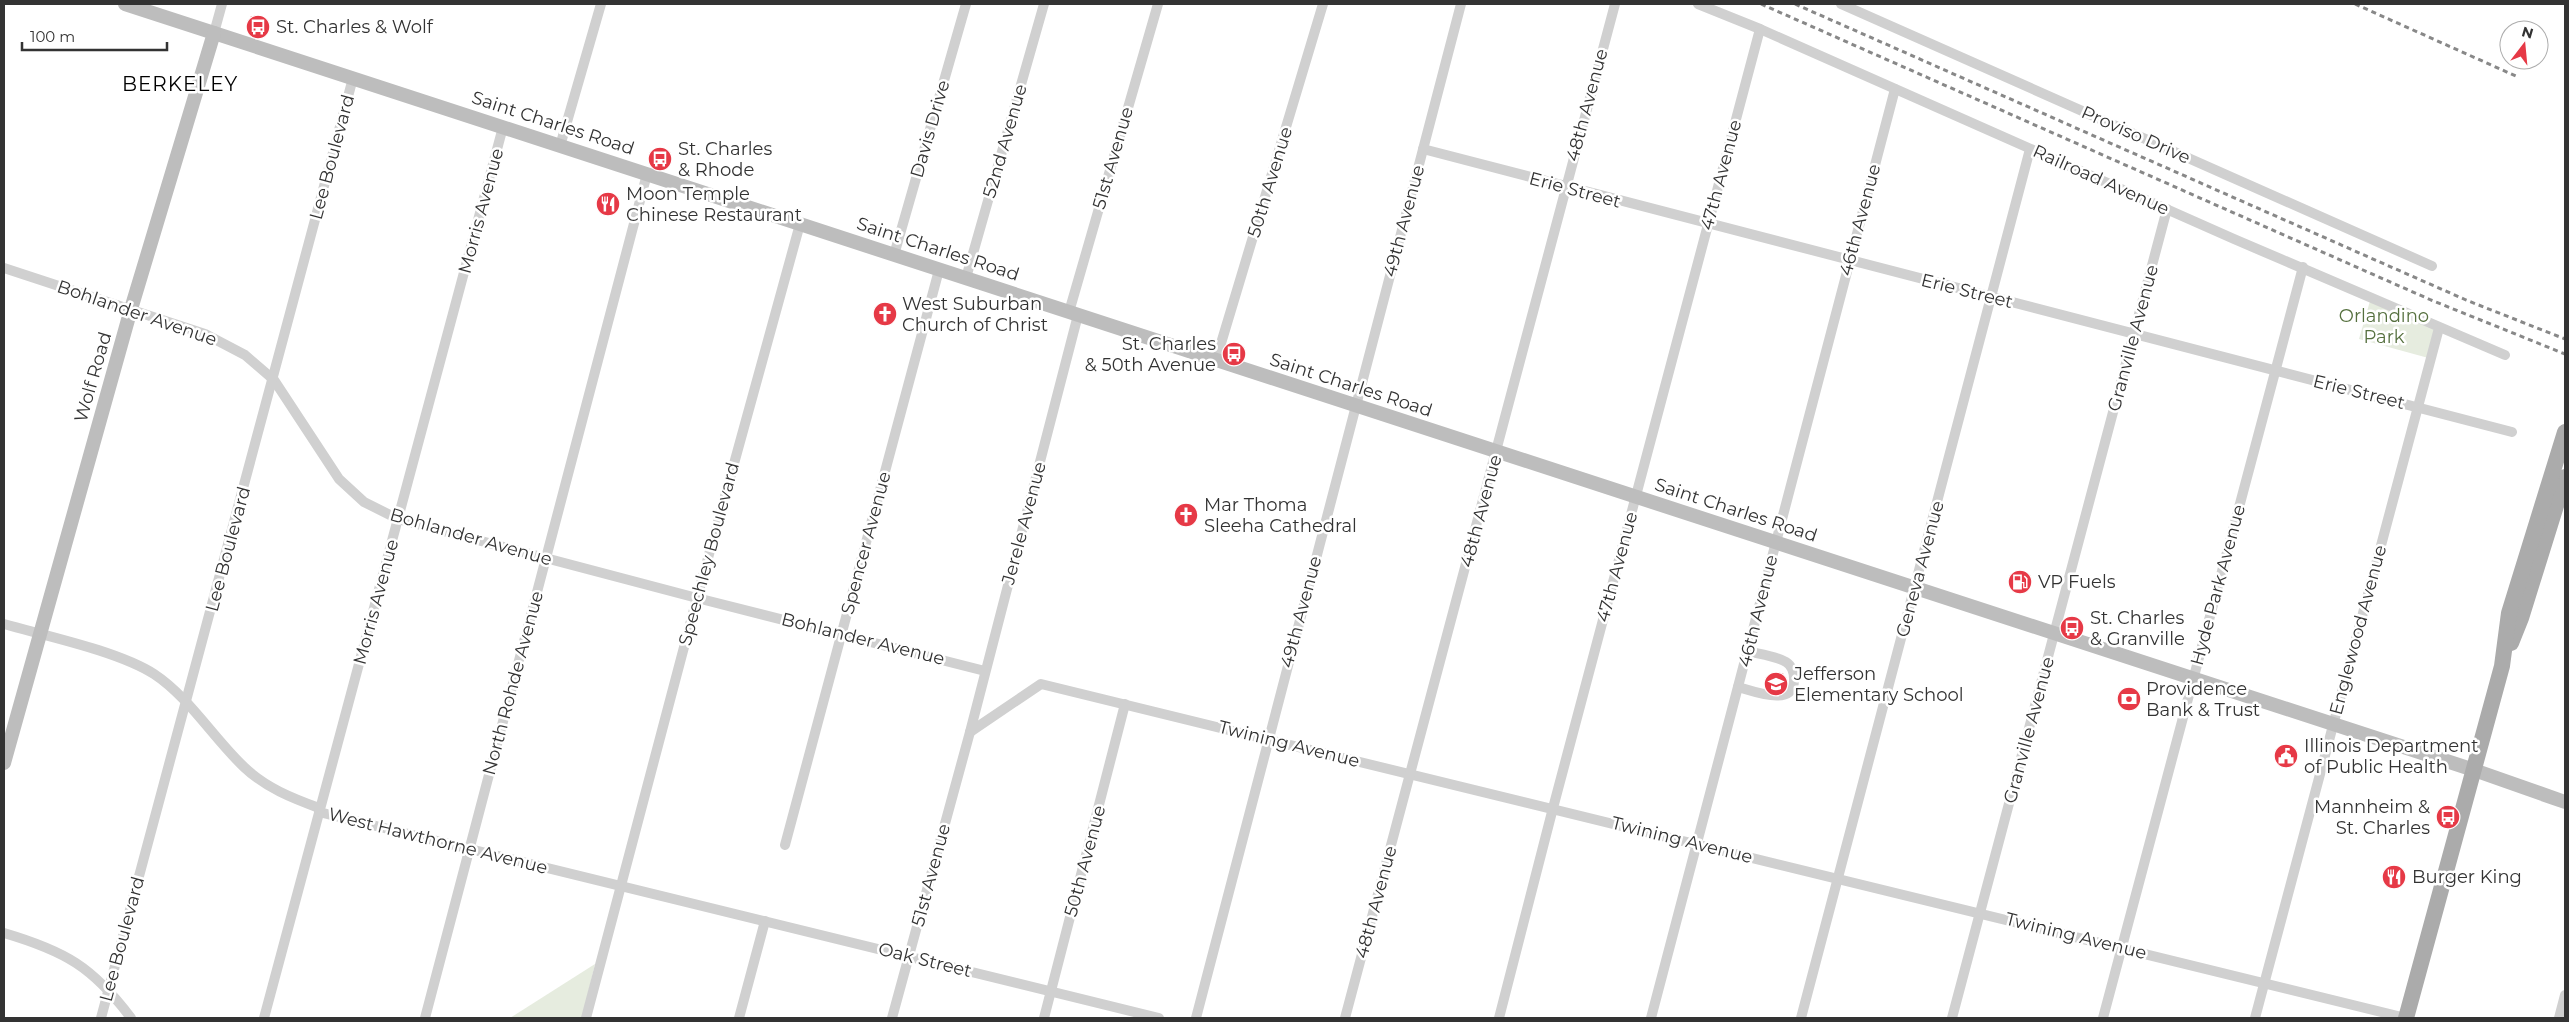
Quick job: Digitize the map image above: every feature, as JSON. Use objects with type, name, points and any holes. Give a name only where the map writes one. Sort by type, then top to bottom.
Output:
[{"type":"main road","name":"Saint Charles Road","points":[[125,4],[2193,680],[2474,770],[2565,802]]},
{"type":"main road","name":"Wolf Road","points":[[4,763],[131,309],[214,33]]},
{"type":"main road","points":[[2502,666],[2509,613],[2565,433]]},
{"type":"main road","points":[[2406,1018],[2502,666],[2521,618],[2565,477]]},
{"type":"street","name":"Wolf Road","points":[[214,33],[222,4]]},
{"type":"street","points":[[560,146],[601,4]]},
{"type":"street","name":"Davis Drive","points":[[894,255],[966,4]]},
{"type":"street","name":"52nd Avenue","points":[[966,278],[1044,4]]},
{"type":"street","name":"51st Avenue","points":[[1073,314],[1158,4]]},
{"type":"street","name":"50th Avenue","points":[[1216,360],[1323,4]]},
{"type":"street","name":"49th Avenue","points":[[1196,1018],[1461,4]]},
{"type":"street","name":"48th Avenue","points":[[1345,1018],[1615,4]]},
{"type":"street","name":"Railroad Avenue","points":[[1698,4],[1760,29],[2234,239],[2303,267],[2372,300],[2505,355]]},
{"type":"street","name":"Proviso Drive","points":[[1841,4],[2432,266]]},
{"type":"street","name":"47th Avenue","points":[[1499,1018],[1760,29]]},
{"type":"street","name":"Lee Boulevard","points":[[101,1018],[274,380],[353,78]]},
{"type":"street","name":"46th Avenue","points":[[1651,1018],[1695,843],[1738,687],[1895,89]]},
{"type":"street","name":"Morris Avenue","points":[[264,1018],[503,127]]},
{"type":"street","name":"Erie Street","points":[[1423,149],[1565,188],[2512,432]]},
{"type":"street","name":"Geneva Avenue","points":[[1801,1018],[2030,149]]},
{"type":"street","name":"North Rohde Avenue","points":[[425,1018],[647,174]]},
{"type":"street","name":"Granville Avenue","points":[[1952,1018],[2167,209]]},
{"type":"street","name":"Speechley Boulevard","points":[[586,1018],[697,598],[800,224]]},
{"type":"street","name":"Hyde Park Avenue","points":[[2103,1018],[2303,267]]},
{"type":"street","name":"Bohlander Avenue","points":[[4,268],[205,334],[245,355],[274,380],[339,479],[364,502],[398,519],[546,560],[986,670]]},
{"type":"street","name":"Spencer Avenue","points":[[785,845],[939,270]]},
{"type":"street","name":"Jerele Avenue","points":[[970,732],[1073,314]]},
{"type":"street","name":"Englewood Avenue","points":[[2255,1018],[2416,407],[2439,328]]},
{"type":"street","name":"West Hawthorne Avenue","points":[[4,624],[117,658],[154,674],[187,704],[244,767],[275,791],[319,808],[320,812],[692,903]]},
{"type":"street","points":[[1738,687],[1772,697],[1790,690],[1794,684],[1792,669],[1785,662],[1747,651]]},
{"type":"street","name":"Twining Avenue","points":[[970,732],[1041,684],[1268,738],[2406,1018]]},
{"type":"street","name":"50th Avenue","points":[[1044,1018],[1126,704]]},
{"type":"street","name":"51st Avenue","points":[[892,1018],[970,732]]},
{"type":"street","name":"Oak Street","points":[[692,903],[1159,1018]]},
{"type":"street","points":[[739,1018],[765,921]]},
{"type":"street","points":[[4,933],[55,950],[79,964],[109,988],[131,1018]]},
{"type":"street","points":[[2561,1016],[2565,995]]},
{"type":"green space","name":"Orlandino Park","points":[[2370,301],[2440,330],[2432,359],[2359,339]]},
{"type":"green space","points":[[595,964],[582,1018],[510,1018]]},
{"type":"railway","points":[[1761,4],[2431,300],[2565,354]]},
{"type":"railway","points":[[1795,4],[2466,300],[2565,339]]},
{"type":"railway","points":[[2355,4],[2518,77]]},
{"type":"place","name":"St. Charles & Wolf","points":[[258,27]]},
{"type":"place","name":"St. Charles & Rhode","points":[[660,159]]},
{"type":"place","name":"Moon Temple Chinese Restaurant","points":[[608,204]]},
{"type":"place","name":"West Suburban Church of Christ","points":[[885,314]]},
{"type":"place","name":"St. Charles & 50th Avenue","points":[[1234,354]]},
{"type":"place","name":"Mar Thoma Sleeha Cathedral","points":[[1186,515]]},
{"type":"place","name":"VP Fuels","points":[[2020,582]]},
{"type":"place","name":"St. Charles & Granville","points":[[2072,628]]},
{"type":"place","name":"Jefferson Elementary School","points":[[1776,684]]},
{"type":"place","name":"Providence Bank & Trust","points":[[2129,699]]},
{"type":"place","name":"Illinois Department of Public Health","points":[[2286,756]]},
{"type":"place","name":"Mannheim & St. Charles","points":[[2448,817]]},
{"type":"place","name":"Burger King","points":[[2394,877]]},
{"type":"district","name":"BERKELEY","points":[[180,84]]}]
